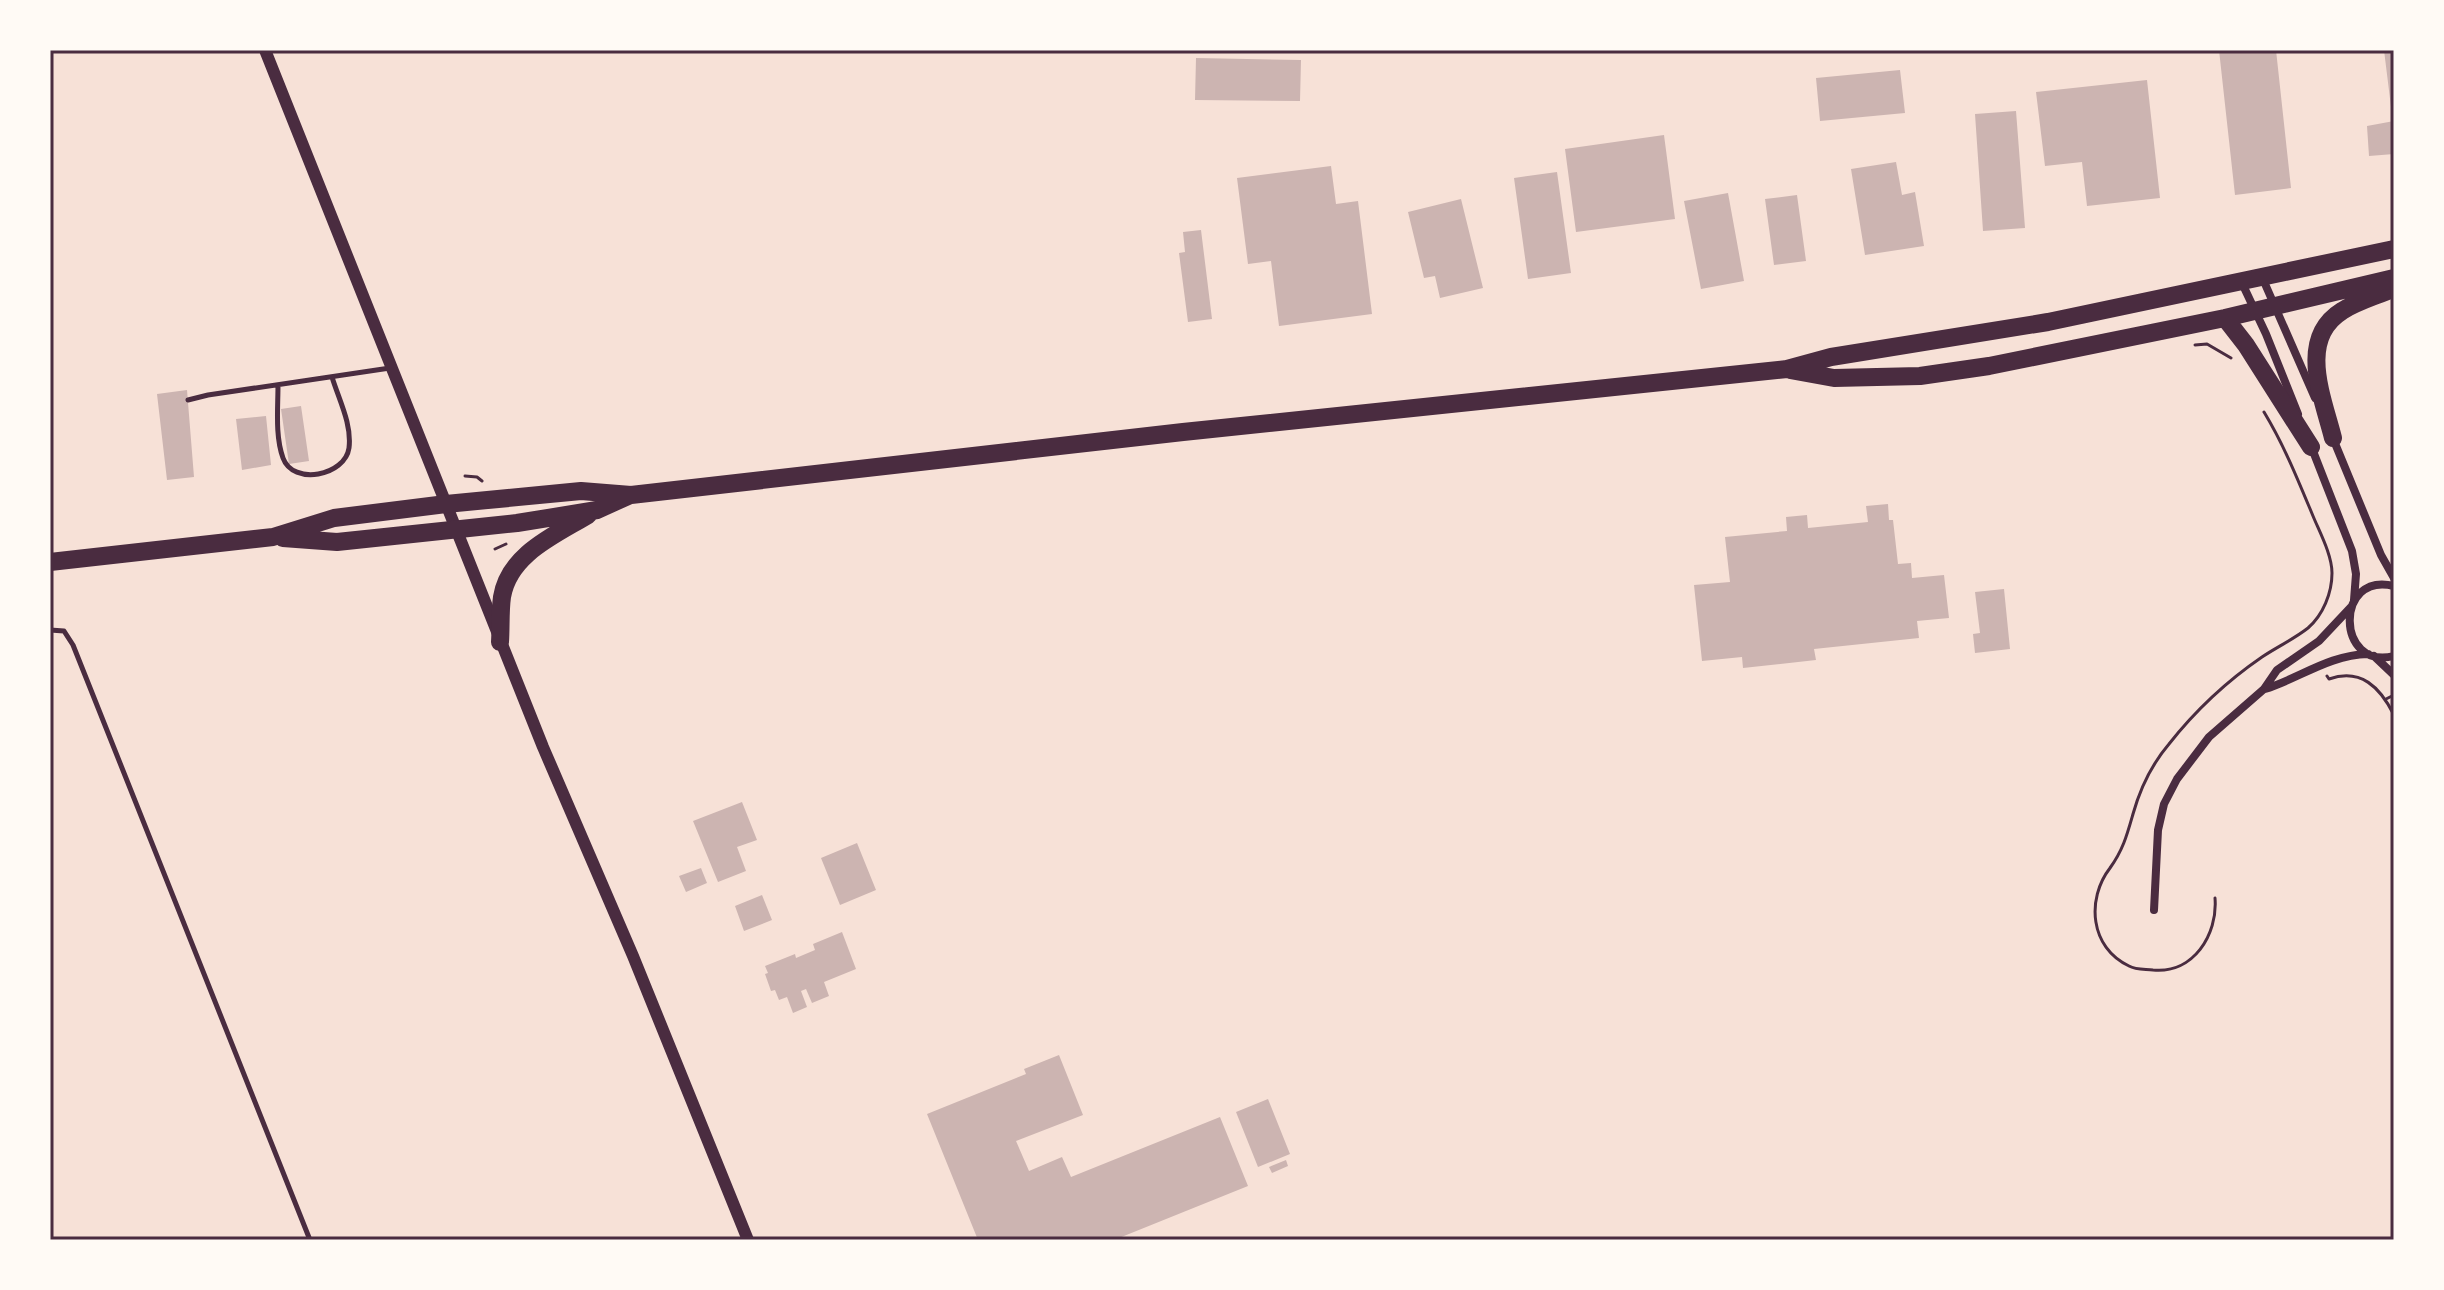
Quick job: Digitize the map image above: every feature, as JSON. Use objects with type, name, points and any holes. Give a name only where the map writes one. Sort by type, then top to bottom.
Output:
[{"type":"highway","points":[[273,537],[334,518],[446,504],[581,491],[631,495],[1787,369],[1831,357],[2048,322],[2394,249]]},
{"type":"highway","points":[[1787,369],[1834,378],[1920,376],[1989,366],[2225,318],[2394,278]]},
{"type":"highway","points":[[2333,438],[2317,372],[2319,338],[2341,311],[2394,288]]},
{"type":"highway","points":[[2225,318],[2246,345],[2311,447]]},
{"type":"highway","points":[[500,642],[502,596],[519,562],[535,546],[597,510],[631,495]]},
{"type":"highway","points":[[50,562],[273,537],[337,542],[517,523],[597,510]]},
{"type":"street","points":[[265,50],[500,642],[633,956],[748,1240]]},
{"type":"street","points":[[2262,277],[2264,308],[2311,447],[2352,551],[2356,574],[2348,621],[2351,635],[2359,647],[2373,655],[2394,675]]},
{"type":"street","points":[[2241,281],[2264,308],[2333,438],[2381,555],[2394,578]]},
{"type":"street","points":[[2154,910],[2158,830],[2164,804],[2177,779],[2209,737],[2264,689],[2277,670],[2310,646],[2363,591],[2374,586],[2394,586]]},
{"type":"street","points":[[2264,689],[2285,683],[2320,664],[2344,657],[2394,656]]},
{"type":"lane","points":[[188,400],[390,368]]},
{"type":"lane","points":[[278,385],[277,420],[282,458],[296,474],[318,474],[331,471],[342,463],[349,451],[349,428],[332,377]]},
{"type":"lane","points":[[50,630],[64,631],[73,645],[310,1240]]},
{"type":"path","points":[[2185,346],[2207,344],[2232,358]]},
{"type":"path","points":[[2215,898],[2213,929],[2204,946],[2176,968],[2159,971],[2130,967],[2115,957],[2100,937],[2094,919],[2094,901],[2100,881],[2122,852],[2147,778],[2162,752],[2230,682],[2308,627],[2324,606],[2331,586],[2332,571],[2323,541],[2284,444],[2262,407]]},
{"type":"path","points":[[465,476],[477,477],[484,485]]},
{"type":"path","points":[[2302,631],[2310,646]]},
{"type":"path","points":[[2320,664],[2329,679],[2350,674],[2363,678],[2386,699],[2394,715]]},
{"type":"path","points":[[2386,699],[2394,695]]},
{"type":"building","points":[[2219,50],[2276,50],[2291,188],[2235,195]]},
{"type":"building","points":[[2384,50],[2394,50],[2394,115],[2392,115]]},
{"type":"building","points":[[1196,58],[1301,60],[1300,101],[1195,100]]},
{"type":"building","points":[[1900,70],[1905,113],[1820,121],[1816,78]]},
{"type":"building","points":[[2147,80],[2160,198],[2087,206],[2082,162],[2045,166],[2036,92]]},
{"type":"building","points":[[2016,111],[2025,228],[1983,231],[1975,114]]},
{"type":"building","points":[[2394,121],[2394,154],[2369,156],[2367,126]]},
{"type":"building","points":[[1664,135],[1675,219],[1576,232],[1565,149]]},
{"type":"building","points":[[1896,162],[1902,195],[1915,192],[1924,246],[1865,255],[1851,169]]},
{"type":"building","points":[[1331,166],[1336,204],[1358,201],[1372,314],[1279,326],[1271,261],[1248,264],[1237,178]]},
{"type":"building","points":[[1557,172],[1571,273],[1528,279],[1514,178]]},
{"type":"building","points":[[1728,193],[1744,281],[1701,289],[1684,201]]},
{"type":"building","points":[[1797,195],[1806,261],[1774,265],[1765,199]]},
{"type":"building","points":[[1461,199],[1483,288],[1440,298],[1435,276],[1424,278],[1408,212]]},
{"type":"building","points":[[1201,230],[1212,319],[1188,322],[1179,253],[1185,252],[1183,232]]},
{"type":"building","points":[[187,390],[194,477],[167,480],[157,394]]},
{"type":"building","points":[[301,406],[309,461],[289,464],[281,409]]},
{"type":"building","points":[[266,416],[271,465],[242,470],[236,419]]},
{"type":"building","points":[[1888,504],[1898,564],[1911,563],[1912,578],[1944,575],[1949,618],[1917,621],[1919,638],[1814,649],[1816,660],[1743,668],[1742,657],[1702,661],[1694,585],[1730,582],[1725,537],[1787,531],[1786,517],[1807,515],[1808,528],[1868,522],[1866,506]]},
{"type":"building","points":[[2004,589],[2010,649],[1975,653],[1973,634],[1980,633],[1975,592]]},
{"type":"building","points":[[742,802],[757,840],[737,847],[746,871],[718,882],[693,821]]},
{"type":"building","points":[[857,843],[876,890],[840,905],[821,858]]},
{"type":"building","points":[[701,868],[707,883],[686,892],[679,876]]},
{"type":"building","points":[[762,895],[772,920],[744,931],[735,906]]},
{"type":"building","points":[[842,932],[856,969],[824,982],[829,996],[812,1003],[806,989],[801,991],[807,1007],[793,1013],[787,997],[779,1000],[775,990],[771,991],[765,966],[815,950],[813,944]]},
{"type":"building","points":[[1059,1055],[1083,1115],[1016,1141],[1029,1171],[1062,1157],[1071,1177],[1220,1117],[1248,1186],[1114,1240],[978,1240],[927,1114],[1026,1074],[1024,1069]]},
{"type":"building","points":[[1268,1099],[1290,1154],[1258,1167],[1236,1112]]},
{"type":"building","points":[[1286,1160],[1288,1166],[1272,1173],[1269,1167]]}]
